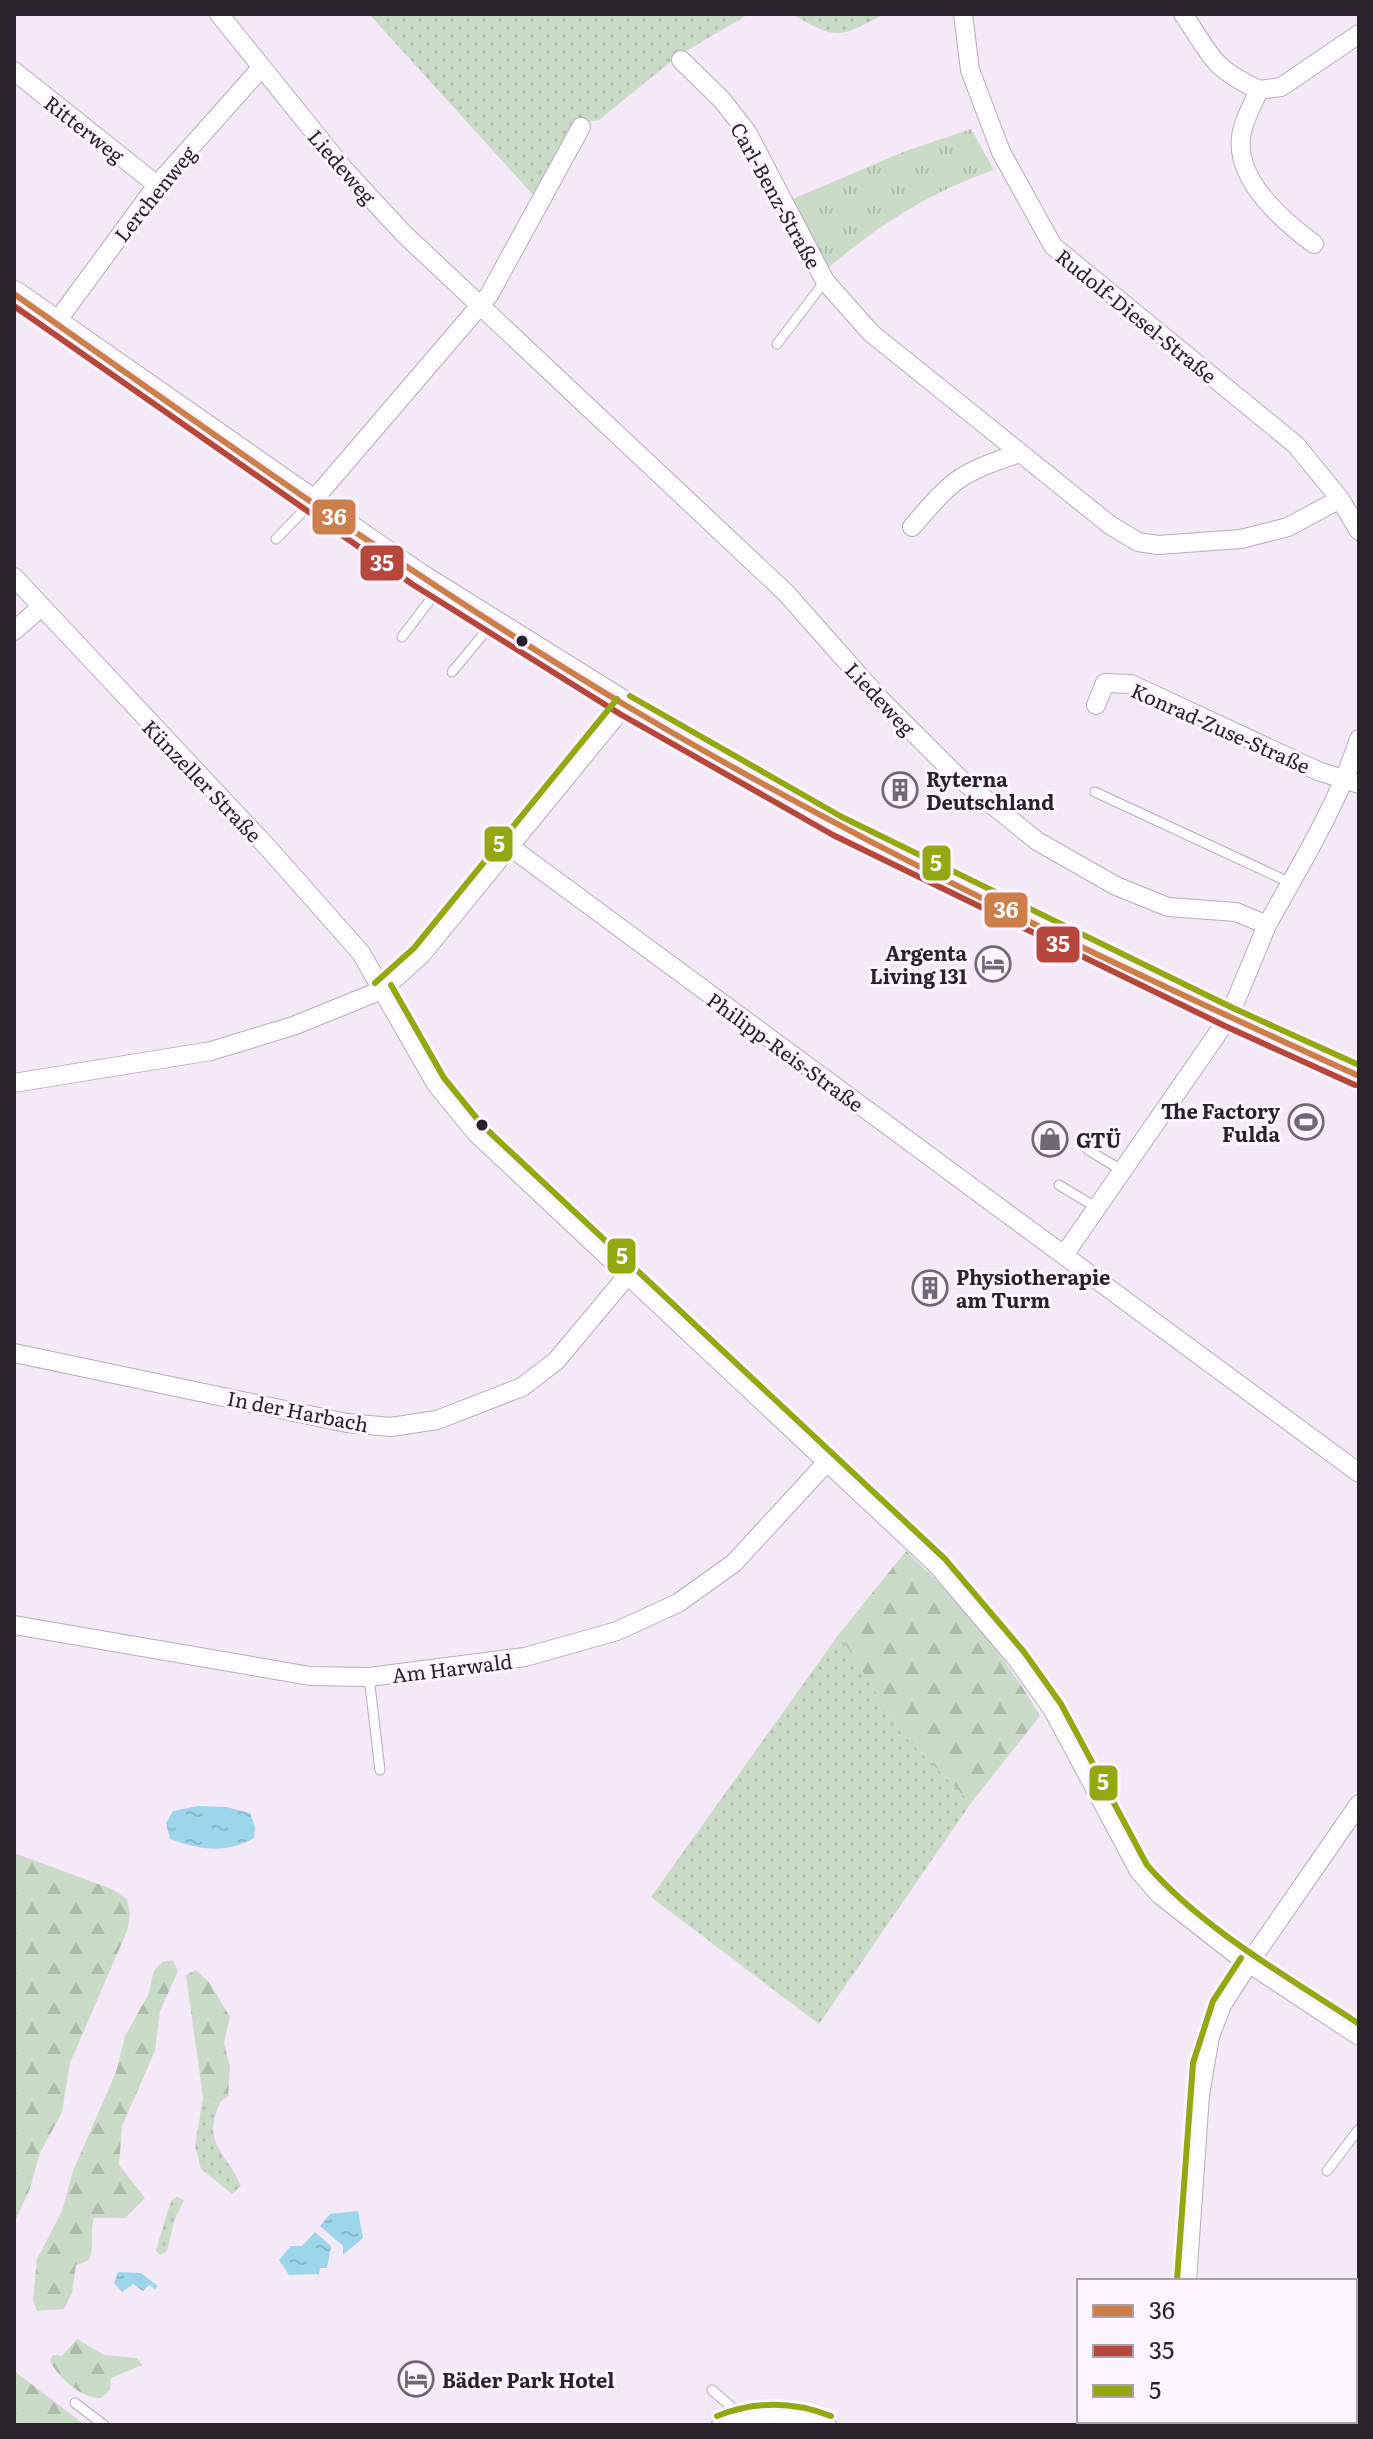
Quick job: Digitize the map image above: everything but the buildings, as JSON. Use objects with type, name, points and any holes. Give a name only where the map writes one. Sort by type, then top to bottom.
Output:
[{"type":"main road","points":[[14,294],[310,504],[492,624],[625,705],[837,826],[1229,1017],[1359,1076]]},
{"type":"street","name":"Liedeweg","points":[[219,14],[343,168],[479,308],[674,485],[786,593],[901,721],[958,777],[1016,826],[1072,863],[1168,907],[1236,912],[1267,925]]},
{"type":"street","name":"Rudolf-Diesel-Straße","points":[[963,14],[970,70],[1001,152],[1053,246],[1296,445],[1340,499],[1359,531]]},
{"type":"street","points":[[1183,14],[1211,62],[1227,76],[1259,90],[1281,87],[1359,34]]},
{"type":"street","name":"Carl-Benz-Straße","points":[[681,60],[722,100],[747,132],[825,281],[871,333],[1110,525],[1138,542],[1158,545],[1241,539],[1288,527],[1340,499]]},
{"type":"street","name":"Lerchenweg","points":[[55,324],[157,185],[261,68]]},
{"type":"street","name":"Ritterweg","points":[[14,71],[157,185]]},
{"type":"street","points":[[1259,90],[1241,138],[1247,171],[1281,219],[1314,244]]},
{"type":"street","points":[[310,504],[489,295],[581,127]]},
{"type":"street","points":[[912,527],[951,481],[1020,453]]},
{"type":"street","name":"Künzeller Straße","points":[[14,577],[270,850],[361,953],[454,1109],[627,1276],[937,1565],[1035,1683],[1072,1740],[1139,1871],[1160,1895],[1249,1963],[1359,2036]]},
{"type":"street","points":[[14,631],[40,608]]},
{"type":"street","name":"Konrad-Zuse-Straße","points":[[1096,705],[1105,683],[1131,684],[1318,771],[1352,782]]},
{"type":"street","points":[[14,1083],[211,1051],[293,1026],[382,990],[421,955],[625,705]]},
{"type":"street","points":[[1064,1255],[1229,1017],[1267,925],[1352,782],[1359,739]]},
{"type":"street","name":"Philipp-Reis-Straße","points":[[509,846],[1359,1473]]},
{"type":"street","name":"In der Harbach","points":[[14,1353],[347,1423],[391,1427],[437,1420],[522,1387],[556,1361],[627,1276]]},
{"type":"street","name":"Am Harwald","points":[[14,1625],[310,1676],[369,1677],[525,1657],[617,1631],[678,1603],[734,1563],[827,1462]]},
{"type":"street","points":[[1187,2279],[1203,2065],[1222,2005],[1359,1804]]},
{"type":"street","points":[[721,2425],[742,2416],[779,2413],[827,2425]]},
{"type":"lane","points":[[777,344],[825,281]]},
{"type":"lane","points":[[276,539],[310,504]]},
{"type":"lane","points":[[402,637],[438,589]]},
{"type":"lane","points":[[452,672],[492,624]]},
{"type":"lane","points":[[1095,792],[1291,883]]},
{"type":"lane","points":[[1088,1150],[1123,1171]]},
{"type":"lane","points":[[1059,1185],[1097,1208]]},
{"type":"lane","points":[[369,1677],[380,1770]]},
{"type":"lane","points":[[1327,2171],[1359,2129]]},
{"type":"lane","points":[[712,2390],[742,2416]]},
{"type":"lane","points":[[75,2403],[104,2425]]},
{"type":"green space","points":[[369,14],[749,14],[679,55],[599,120],[576,123],[535,197]]},
{"type":"green space","points":[[792,14],[885,14],[857,28],[838,33],[820,29]]},
{"type":"green space","points":[[971,129],[994,170],[906,211],[828,268],[793,199],[903,152]]},
{"type":"green space","points":[[906,1551],[979,1628],[1040,1716],[971,1803],[901,1732],[839,1634]]},
{"type":"green space","points":[[839,1634],[901,1732],[971,1803],[819,2024],[651,1897]]},
{"type":"green space","points":[[14,1853],[112,1889],[127,1899],[130,1914],[127,1931],[70,2063],[62,2112],[40,2153],[29,2191],[14,2223]]},
{"type":"green space","points":[[173,1960],[178,1971],[160,2011],[155,2051],[122,2126],[119,2165],[145,2198],[125,2218],[94,2218],[90,2256],[88,2261],[76,2265],[72,2293],[64,2309],[37,2311],[33,2300],[37,2259],[62,2211],[73,2171],[116,2072],[125,2036],[148,1995],[154,1971],[162,1962]]},
{"type":"green space","points":[[196,1970],[209,1982],[230,2017],[224,2043],[230,2067],[228,2097],[215,2104],[203,2098],[186,1975]]},
{"type":"green space","points":[[203,2098],[215,2104],[221,2101],[215,2116],[214,2138],[241,2186],[232,2194],[201,2169],[195,2146]]},
{"type":"green space","points":[[177,2197],[184,2200],[174,2221],[167,2251],[160,2255],[156,2250],[171,2201]]},
{"type":"green space","points":[[77,2339],[104,2355],[137,2358],[142,2365],[111,2378],[110,2390],[101,2398],[86,2395],[65,2380],[50,2361],[53,2355],[62,2356]]},
{"type":"green space","points":[[14,2371],[85,2425],[14,2425]]},
{"type":"water","points":[[198,1806],[226,1807],[250,1813],[255,1827],[254,1838],[213,1849],[170,1839],[166,1823],[173,1811]]},
{"type":"water","points":[[358,2211],[363,2238],[343,2255],[343,2246],[320,2226],[330,2214]]},
{"type":"water","points":[[315,2232],[331,2246],[327,2268],[320,2268],[319,2274],[289,2275],[279,2260],[291,2246],[302,2246]]},
{"type":"water","points":[[118,2272],[141,2273],[158,2286],[155,2289],[149,2285],[143,2291],[133,2284],[122,2292],[114,2283]]},
{"type":"transit line","name":"36","points":[[14,294],[392,557],[546,657],[714,757],[987,901],[1359,1076]]},
{"type":"transit line","name":"35","points":[[14,306],[412,584],[620,714],[833,835],[1225,1026],[1355,1085]]},
{"type":"transit line","name":"5","points":[[630,696],[842,817],[1233,1008],[1359,1065]]},
{"type":"transit line","name":"5","points":[[375,983],[414,948],[617,699]]},
{"type":"transit line","name":"5","points":[[391,985],[444,1078],[483,1126],[945,1559],[1024,1652],[1061,1704],[1147,1865],[1194,1911],[1221,1932],[1359,2024]]},
{"type":"transit line","name":"5","points":[[1177,2279],[1193,2063],[1213,2001],[1241,1958]]},
{"type":"transit line","name":"5","points":[[717,2416],[760,2405],[788,2405],[831,2416]]},
{"type":"place","name":"Ryterna Deutschland","points":[[900,790]]},
{"type":"place","name":"Argenta Living 131","points":[[993,964]]},
{"type":"place","name":"The Factory Fulda","points":[[1306,1122]]},
{"type":"place","name":"GTÜ","points":[[1050,1139]]},
{"type":"place","name":"Physiotherapie am Turm","points":[[930,1288]]},
{"type":"place","name":"Bäder Park Hotel","points":[[416,2379]]}]
